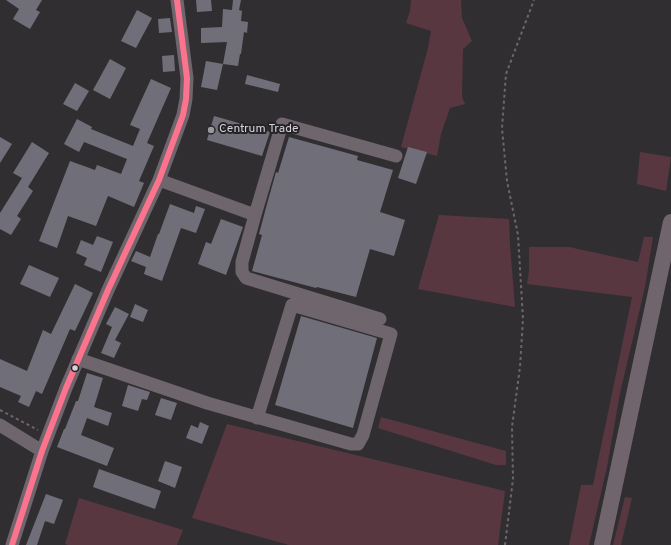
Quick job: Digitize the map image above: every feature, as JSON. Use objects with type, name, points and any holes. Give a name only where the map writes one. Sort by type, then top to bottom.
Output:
[{"type":"main road","points":[[602,545],[671,222]]},
{"type":"street","points":[[12,545],[42,451],[78,359],[159,180],[178,129],[186,99],[187,78],[177,0]]},
{"type":"street","points":[[380,319],[246,278],[242,272],[242,262],[282,124],[396,156]]},
{"type":"street","points":[[159,180],[255,216]]},
{"type":"street","points":[[78,359],[207,403],[257,418],[351,444],[358,444],[363,435],[391,334],[292,305],[257,418]]},
{"type":"street","points":[[0,425],[42,451]]},
{"type":"path","points":[[505,545],[513,479],[512,427],[520,367],[523,319],[518,235],[507,180],[502,128],[506,74],[534,0]]},
{"type":"path","points":[[0,410],[40,431]]},
{"type":"shaded area","points":[[411,0],[461,0],[462,18],[472,41],[463,49],[462,97],[465,104],[450,108],[441,134],[437,156],[401,147],[428,48],[431,31],[406,23],[410,11]]},
{"type":"shaded area","points":[[640,152],[671,157],[666,191],[637,184]]},
{"type":"shaded area","points":[[439,215],[509,219],[515,307],[418,289]]},
{"type":"shaded area","points":[[644,237],[653,237],[645,287],[620,393],[607,467],[589,545],[569,545],[581,485],[593,485],[632,297],[527,284],[529,271],[529,247],[569,247],[638,262]]},
{"type":"shaded area","points":[[381,417],[506,451],[506,465],[496,465],[378,428]]},
{"type":"shaded area","points":[[227,424],[505,491],[498,545],[289,545],[192,518]]},
{"type":"shaded area","points":[[625,497],[632,498],[621,545],[613,545]]},
{"type":"shaded area","points":[[79,498],[183,530],[177,545],[68,545],[65,544]]},
{"type":"building","points":[[6,0],[42,0],[36,10],[40,12],[30,29],[13,19],[19,9]]},
{"type":"building","points":[[196,0],[211,0],[212,11],[197,12]]},
{"type":"building","points":[[233,0],[241,0],[239,10],[242,11],[241,21],[248,22],[247,33],[244,32],[238,66],[223,64],[227,42],[201,43],[201,28],[222,27],[223,9],[232,10]]},
{"type":"building","points":[[137,10],[152,18],[136,48],[121,41]]},
{"type":"building","points":[[170,18],[172,32],[159,33],[158,19]]},
{"type":"building","points":[[174,55],[175,71],[163,72],[162,56]]},
{"type":"building","points":[[110,59],[126,68],[110,99],[93,90]]},
{"type":"building","points":[[206,61],[223,64],[217,90],[201,87]]},
{"type":"building","points":[[247,75],[280,84],[278,92],[245,84]]},
{"type":"building","points":[[151,79],[171,88],[147,143],[154,146],[139,181],[144,183],[134,207],[108,196],[96,226],[68,216],[57,248],[39,241],[70,161],[95,170],[97,165],[121,174],[127,159],[84,142],[79,152],[64,144],[77,119],[92,127],[91,129],[133,146],[140,129],[130,125]]},
{"type":"building","points":[[75,83],[89,91],[77,111],[63,104]]},
{"type":"building","points":[[214,116],[270,132],[262,156],[207,140]]},
{"type":"building","points":[[0,137],[12,144],[0,163]]},
{"type":"building","points":[[289,137],[358,156],[357,160],[393,170],[380,212],[405,220],[394,256],[370,249],[356,297],[252,271],[262,235],[259,234],[267,204],[276,172],[278,173]]},
{"type":"building","points":[[32,142],[49,153],[28,187],[33,191],[17,216],[21,219],[11,235],[0,229],[0,213],[22,178],[13,173]]},
{"type":"building","points":[[408,147],[427,152],[416,184],[398,178]]},
{"type":"building","points":[[170,204],[194,213],[196,206],[205,209],[196,233],[181,228],[162,281],[144,274],[146,267],[131,261],[136,251],[150,257]]},
{"type":"building","points":[[221,219],[243,227],[226,275],[198,264],[206,242],[211,244]]},
{"type":"building","points":[[97,236],[113,242],[101,272],[84,265],[87,258],[76,253],[81,240],[93,245]]},
{"type":"building","points":[[29,265],[59,278],[50,297],[20,284]]},
{"type":"building","points":[[75,284],[93,293],[75,331],[70,329],[42,394],[36,391],[29,407],[18,402],[21,396],[0,387],[0,359],[27,371],[43,330],[51,334]]},
{"type":"building","points":[[135,304],[148,310],[143,322],[130,317]]},
{"type":"building","points":[[115,307],[129,314],[115,340],[121,343],[114,358],[101,353],[112,327],[106,324]]},
{"type":"building","points":[[301,316],[377,338],[353,428],[275,405]]},
{"type":"building","points":[[87,373],[103,378],[94,407],[112,413],[108,426],[87,418],[81,435],[114,448],[107,466],[57,447],[76,401],[78,401]]},
{"type":"building","points":[[128,385],[150,392],[147,400],[142,399],[138,411],[122,406]]},
{"type":"building","points":[[161,398],[177,403],[171,420],[155,415]]},
{"type":"building","points":[[200,422],[209,426],[202,444],[186,438],[191,425],[198,428]]},
{"type":"building","points":[[165,461],[182,467],[175,488],[158,481]]},
{"type":"building","points":[[99,469],[161,491],[155,509],[93,487]]},
{"type":"building","points":[[46,494],[63,500],[54,524],[45,521],[37,545],[26,545]]},
{"type":"transit line","points":[[12,545],[42,451],[66,388],[108,290],[159,180],[183,115],[186,99],[187,78],[177,0]]},
{"type":"place","name":"Centrum Trade","points":[[211,130]]}]
